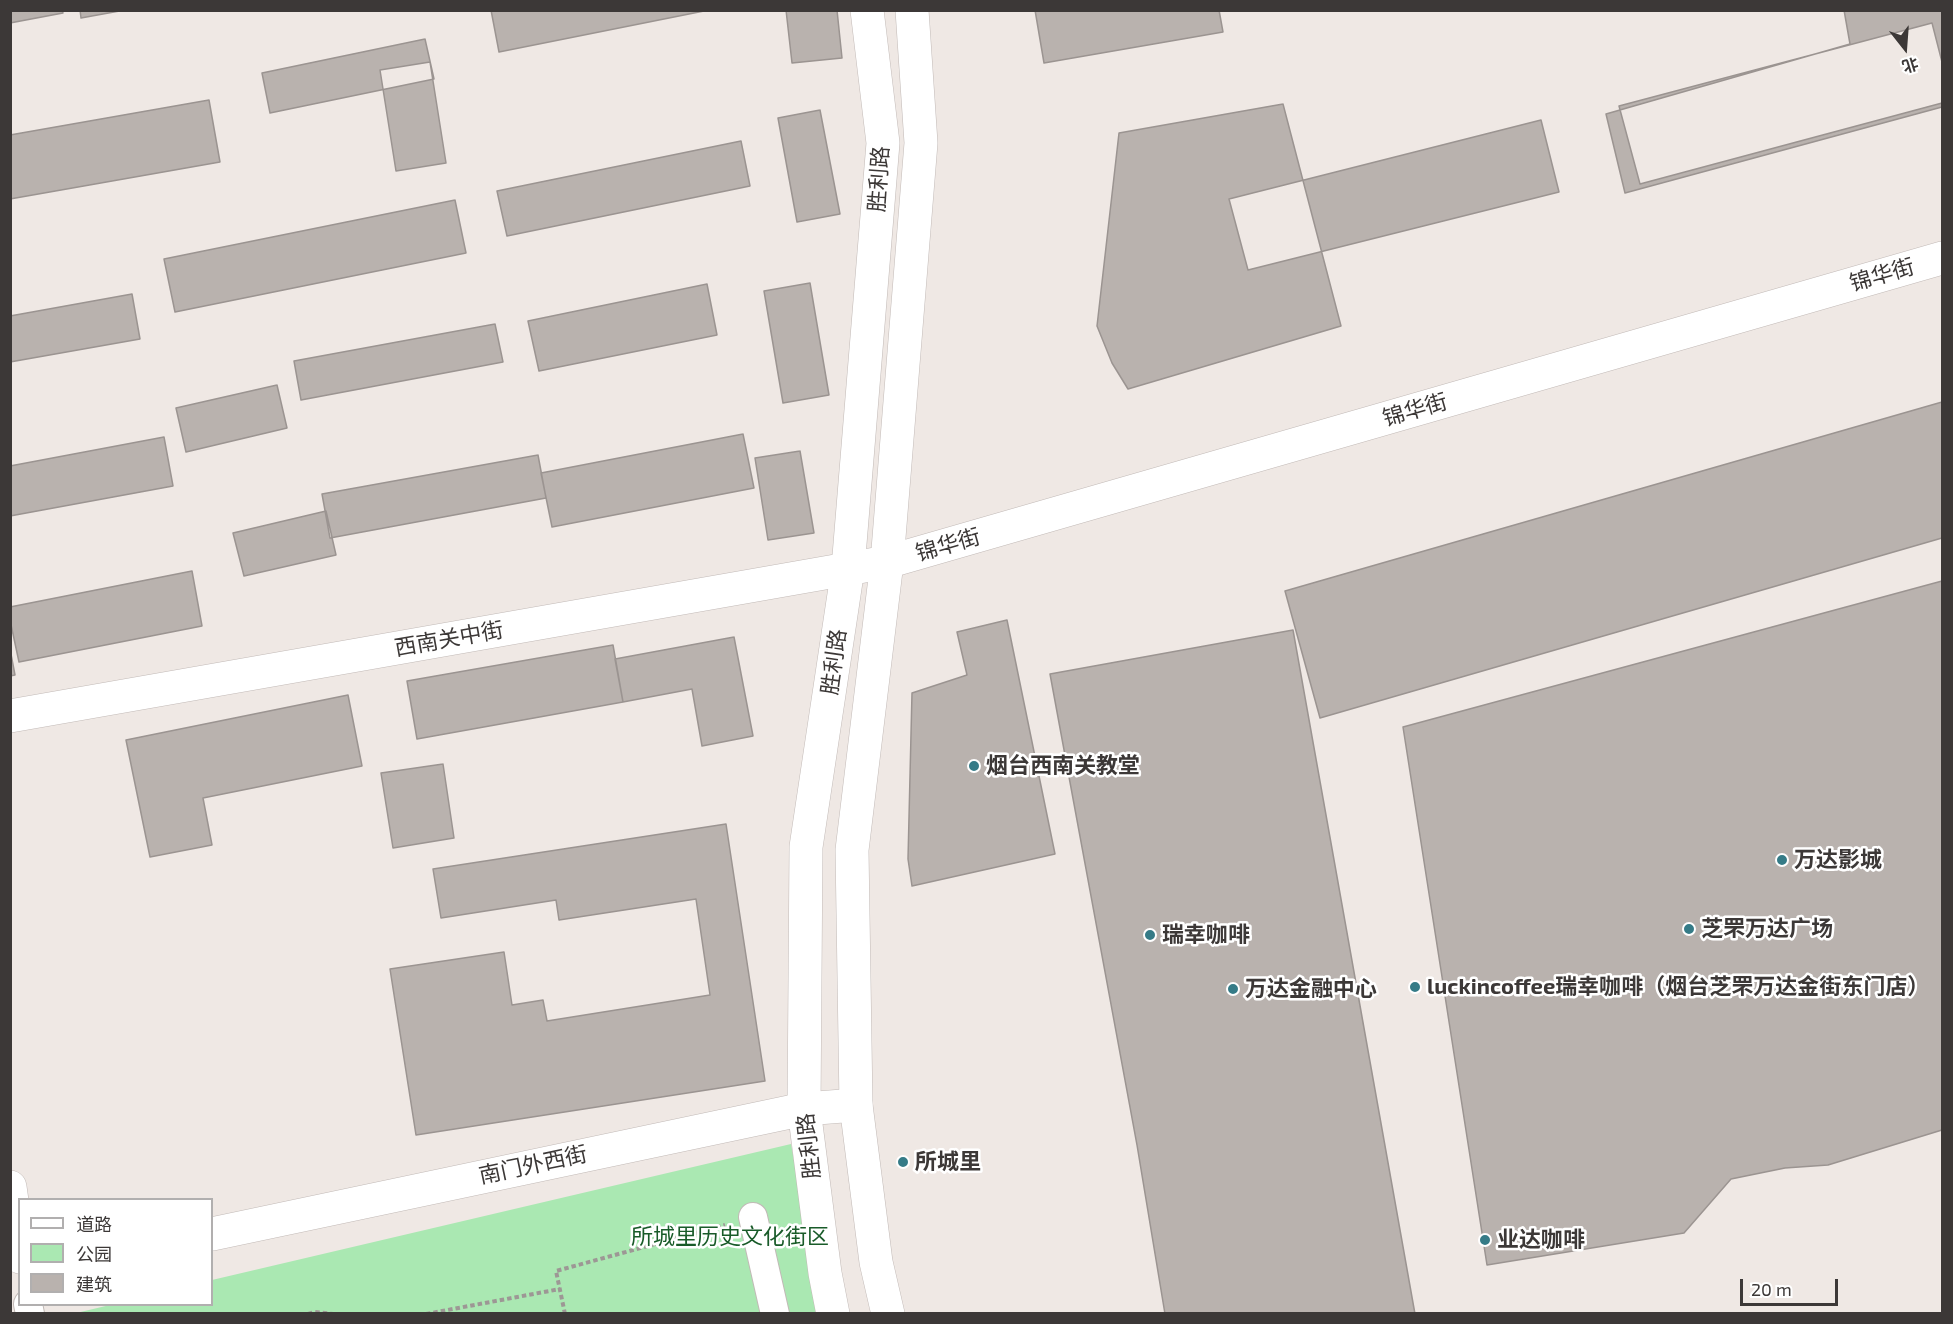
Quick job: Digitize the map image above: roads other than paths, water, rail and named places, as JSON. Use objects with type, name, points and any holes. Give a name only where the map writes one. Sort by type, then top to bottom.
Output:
[{"type":"street","name":"胜利路","points":[[833,1314],[825,1273],[804,1109],[806,847],[848,568],[883,143],[867,10]]},
{"type":"street","name":"胜利路","points":[[888,1314],[876,1262],[856,1105],[852,850],[887,562],[921,143],[912,10]]},
{"type":"street","name":"锦华街","points":[[887,562],[1942,258]]},
{"type":"street","name":"西南关中街","points":[[10,716],[887,562]]},
{"type":"street","name":"南门外西街","points":[[213,1234],[804,1109],[856,1105]]},
{"type":"street","points":[[10,1187],[18,1243]]},
{"type":"street","points":[[753,1217],[775,1314]]},
{"type":"place","name":"烟台西南关教堂","points":[[974,766]]},
{"type":"place","name":"万达影城","points":[[1782,860]]},
{"type":"place","name":"芝罘万达广场","points":[[1689,929]]},
{"type":"place","name":"瑞幸咖啡","points":[[1150,935]]},
{"type":"place","name":"luckincoffee瑞幸咖啡（烟台芝罘万达金街东门店）","points":[[1415,987]]},
{"type":"place","name":"万达金融中心","points":[[1233,989]]},
{"type":"place","name":"所城里","points":[[903,1162]]},
{"type":"place","name":"业达咖啡","points":[[1485,1240]]},
{"type":"park label","name":"所城里历史文化街区","points":[[730,1237]]}]
